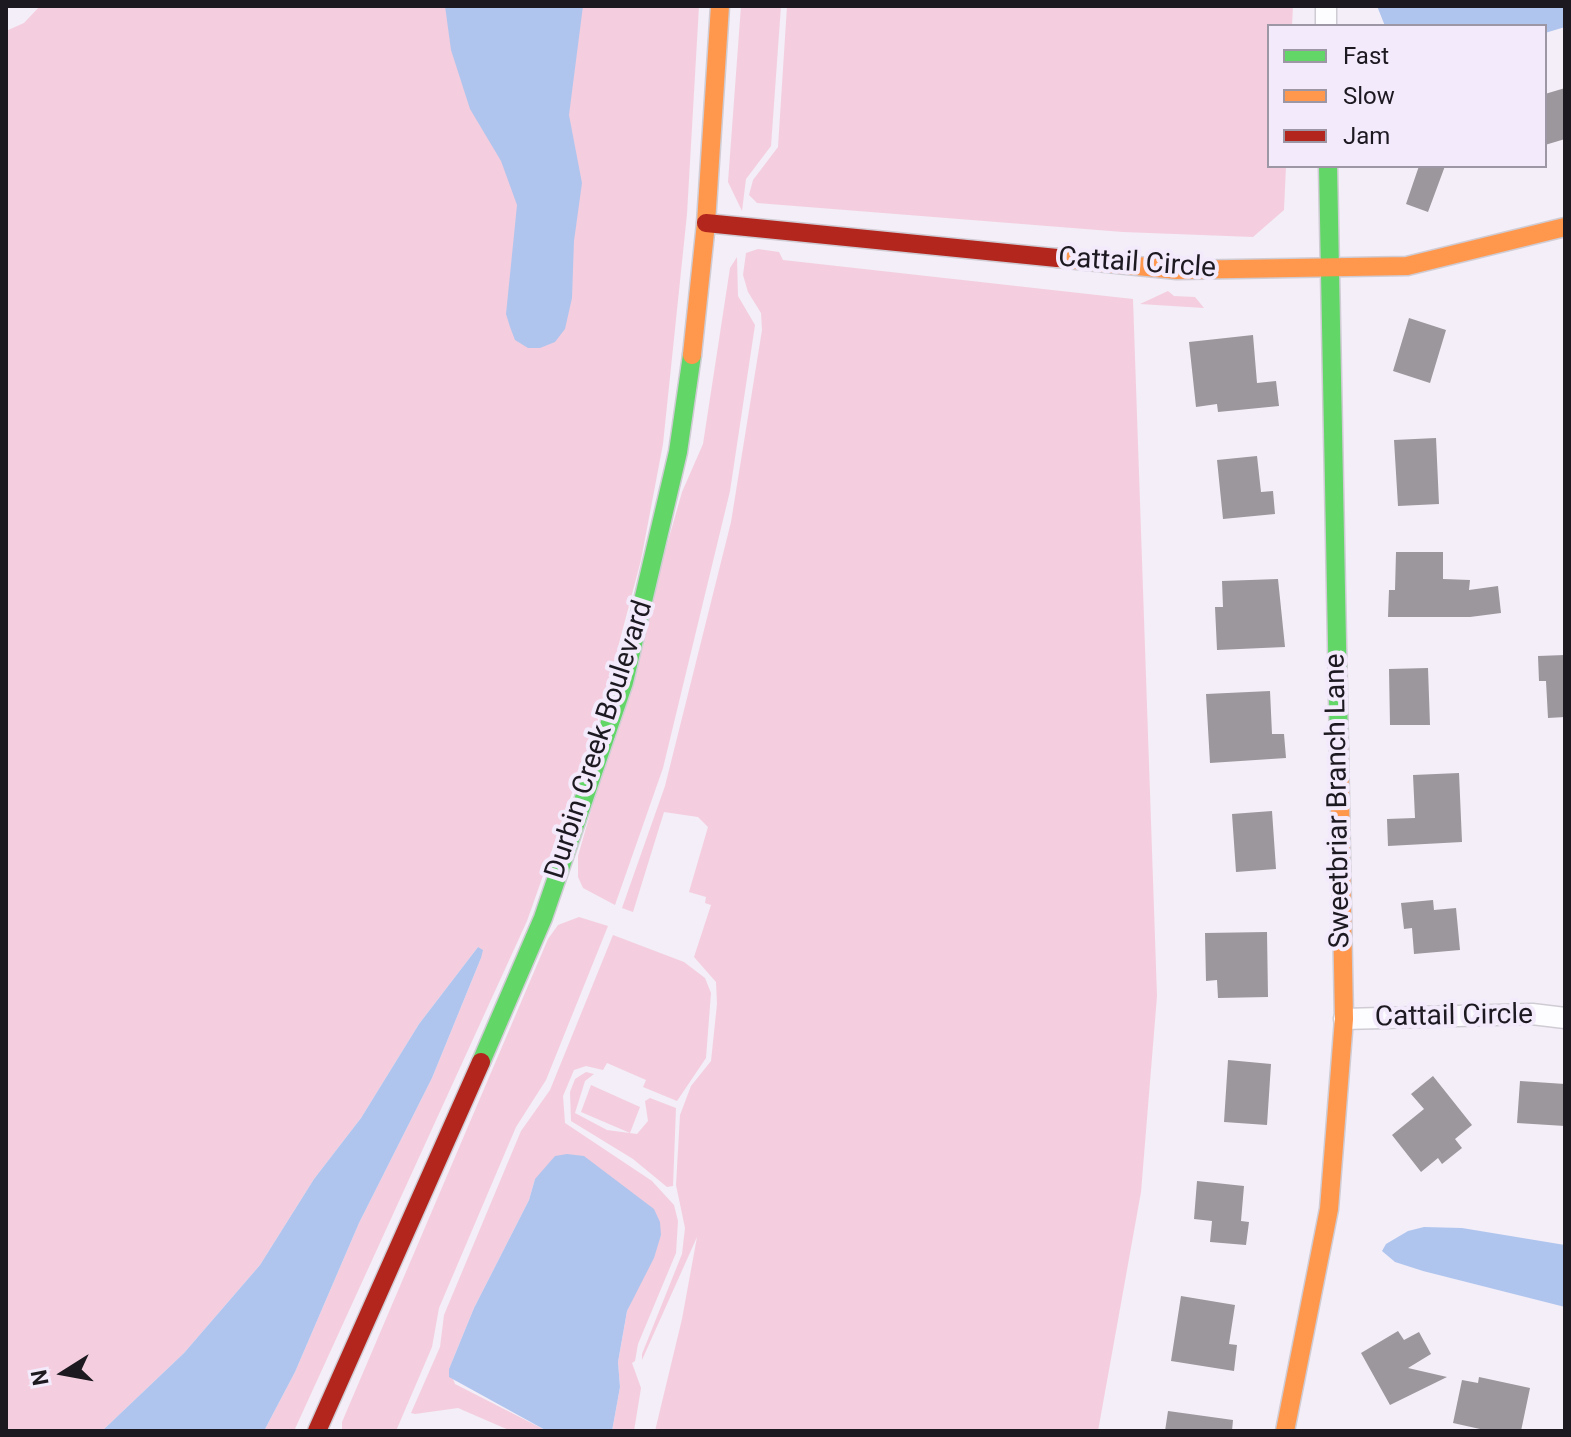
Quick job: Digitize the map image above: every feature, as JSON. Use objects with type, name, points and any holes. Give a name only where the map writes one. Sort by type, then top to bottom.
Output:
[{"type":"street","name":"Durbin Creek Boulevard","points":[[317,1431],[519,975],[586,801],[642,613],[678,452],[691,366],[706,223],[720,6]]},
{"type":"street","name":"Sweetbriar Branch Lane","points":[[1285,1431],[1329,1209],[1344,1019],[1328,168]]},
{"type":"street","name":"Cattail Circle","points":[[706,223],[1177,270],[1330,270],[1419,264],[1565,227]]},
{"type":"street","name":"Cattail Circle","points":[[1344,1019],[1532,1014],[1565,1018]]},
{"type":"shaded area","points":[[40,6],[699,6],[687,214],[663,444],[641,560],[602,708],[527,921],[294,1431],[264,1431],[295,1372],[359,1223],[432,1078],[481,958],[478,947],[419,1024],[361,1118],[314,1179],[260,1265],[184,1353],[102,1431],[6,1431],[6,31],[24,23]]},
{"type":"shaded area","points":[[741,6],[781,6],[771,146],[746,179],[742,211],[728,182]]},
{"type":"shaded area","points":[[787,6],[1293,6],[1292,24],[1267,24],[1267,168],[1286,168],[1284,210],[1253,237],[1123,232],[757,203],[749,195],[753,180],[778,147]]},
{"type":"shaded area","points":[[758,249],[779,252],[783,260],[1133,299],[1157,996],[1141,1192],[1098,1431],[655,1431],[682,1319],[697,1237],[642,1360],[642,1354],[682,1254],[685,1228],[676,1185],[680,1115],[691,1086],[711,1061],[717,1004],[716,982],[694,957],[711,905],[705,903],[706,897],[689,892],[708,827],[698,817],[664,812],[633,912],[622,908],[665,786],[731,522],[762,330],[761,313],[748,292],[743,275],[746,253]]},
{"type":"shaded area","points":[[737,257],[738,296],[755,325],[730,491],[663,768],[615,905],[583,888],[578,877],[578,856],[682,492],[703,444],[730,268]]},
{"type":"shaded area","points":[[1168,291],[1174,296],[1195,297],[1204,308],[1140,304]]},
{"type":"shaded area","points":[[579,917],[608,926],[546,1080],[516,1127],[439,1308],[432,1347],[396,1431],[342,1431],[342,1422],[548,939],[558,925]]},
{"type":"shaded area","points":[[613,935],[684,962],[705,978],[711,993],[706,1058],[677,1101],[643,1087],[646,1080],[607,1063],[603,1070],[586,1066],[574,1070],[563,1096],[565,1123],[652,1181],[674,1205],[678,1221],[676,1253],[632,1363],[641,1388],[634,1431],[612,1431],[620,1387],[618,1362],[627,1311],[661,1235],[535,1179],[529,1200],[474,1308],[449,1369],[455,1384],[547,1431],[511,1431],[458,1408],[411,1413],[440,1347],[444,1315],[521,1131],[550,1090]]},
{"type":"shaded area","points":[[586,1072],[594,1074],[585,1081],[575,1113],[607,1130],[637,1134],[648,1121],[645,1101],[650,1098],[676,1108],[673,1186],[667,1187],[633,1159],[571,1121],[570,1092],[575,1079]]},
{"type":"shaded area","points":[[591,1085],[640,1107],[630,1133],[581,1112]]},
{"type":"water","points":[[445,6],[583,6],[569,115],[582,183],[574,241],[572,298],[565,329],[555,342],[540,348],[528,348],[515,340],[506,314],[517,205],[501,161],[470,109],[451,50]]},
{"type":"water","points":[[1377,6],[1565,6],[1565,27],[1547,32],[1547,24],[1384,24]]},
{"type":"water","points":[[478,947],[483,950],[481,958],[432,1078],[359,1223],[295,1372],[264,1431],[102,1431],[184,1353],[260,1265],[314,1179],[361,1118],[419,1024]]},
{"type":"water","points":[[555,1156],[584,1156],[654,1209],[660,1222],[661,1235],[654,1258],[627,1311],[618,1362],[620,1387],[612,1431],[547,1431],[449,1377],[449,1369],[474,1308],[529,1200],[535,1179]]},
{"type":"water","points":[[1424,1227],[1462,1228],[1565,1245],[1565,1307],[1423,1271],[1395,1262],[1382,1251],[1386,1244],[1408,1231]]},
{"type":"building","points":[[1565,88],[1565,139],[1547,144],[1547,93]]},
{"type":"building","points":[[1418,168],[1444,168],[1428,212],[1406,204]]},
{"type":"building","points":[[1409,318],[1446,330],[1430,383],[1393,371]]},
{"type":"building","points":[[1253,335],[1257,383],[1276,381],[1279,406],[1218,412],[1217,404],[1196,407],[1189,342]]},
{"type":"building","points":[[1436,438],[1439,504],[1398,506],[1394,440]]},
{"type":"building","points":[[1257,456],[1261,492],[1273,491],[1275,514],[1223,519],[1217,460]]},
{"type":"building","points":[[1396,552],[1443,552],[1443,579],[1470,580],[1469,590],[1498,586],[1501,613],[1470,617],[1388,617],[1389,590],[1395,590]]},
{"type":"building","points":[[1278,579],[1285,647],[1217,650],[1215,607],[1223,607],[1222,581]]},
{"type":"building","points":[[1565,655],[1565,717],[1548,718],[1546,681],[1539,681],[1538,656]]},
{"type":"building","points":[[1428,668],[1430,725],[1390,725],[1389,669]]},
{"type":"building","points":[[1270,691],[1272,734],[1284,734],[1286,758],[1210,763],[1206,694]]},
{"type":"building","points":[[1459,773],[1462,842],[1388,846],[1387,819],[1415,818],[1413,775]]},
{"type":"building","points":[[1272,811],[1276,869],[1236,872],[1232,814]]},
{"type":"building","points":[[1433,900],[1434,910],[1456,908],[1460,950],[1414,954],[1412,928],[1404,929],[1401,903]]},
{"type":"building","points":[[1267,932],[1268,997],[1218,998],[1217,980],[1206,981],[1205,933]]},
{"type":"building","points":[[1228,1060],[1271,1064],[1267,1125],[1224,1122]]},
{"type":"building","points":[[1433,1076],[1472,1125],[1455,1139],[1462,1148],[1442,1164],[1438,1158],[1421,1172],[1392,1135],[1424,1109],[1411,1094]]},
{"type":"building","points":[[1520,1081],[1565,1084],[1565,1126],[1517,1123]]},
{"type":"building","points":[[1197,1181],[1244,1186],[1241,1221],[1249,1222],[1246,1245],[1210,1242],[1212,1221],[1194,1219]]},
{"type":"building","points":[[1181,1296],[1235,1305],[1229,1344],[1237,1345],[1234,1371],[1171,1361]]},
{"type":"building","points":[[1398,1331],[1404,1340],[1419,1332],[1431,1354],[1408,1368],[1447,1377],[1390,1405],[1361,1353]]},
{"type":"building","points":[[1479,1377],[1530,1388],[1521,1431],[1489,1431],[1453,1423],[1462,1380],[1478,1383]]},
{"type":"building","points":[[1168,1411],[1233,1420],[1232,1431],[1165,1431]]},
{"type":"traffic: fast","points":[[1328,168],[1339,749]]},
{"type":"traffic: fast","points":[[481,1062],[543,918],[624,682],[678,452],[692,355]]},
{"type":"traffic: slow","points":[[692,355],[706,223],[720,6]]},
{"type":"traffic: slow","points":[[1057,258],[1177,270],[1407,266],[1565,227]]},
{"type":"traffic: slow","points":[[1285,1431],[1329,1209],[1344,1019],[1339,749]]},
{"type":"traffic: jam","points":[[706,223],[1057,258]]},
{"type":"traffic: jam","points":[[317,1431],[481,1062]]}]
